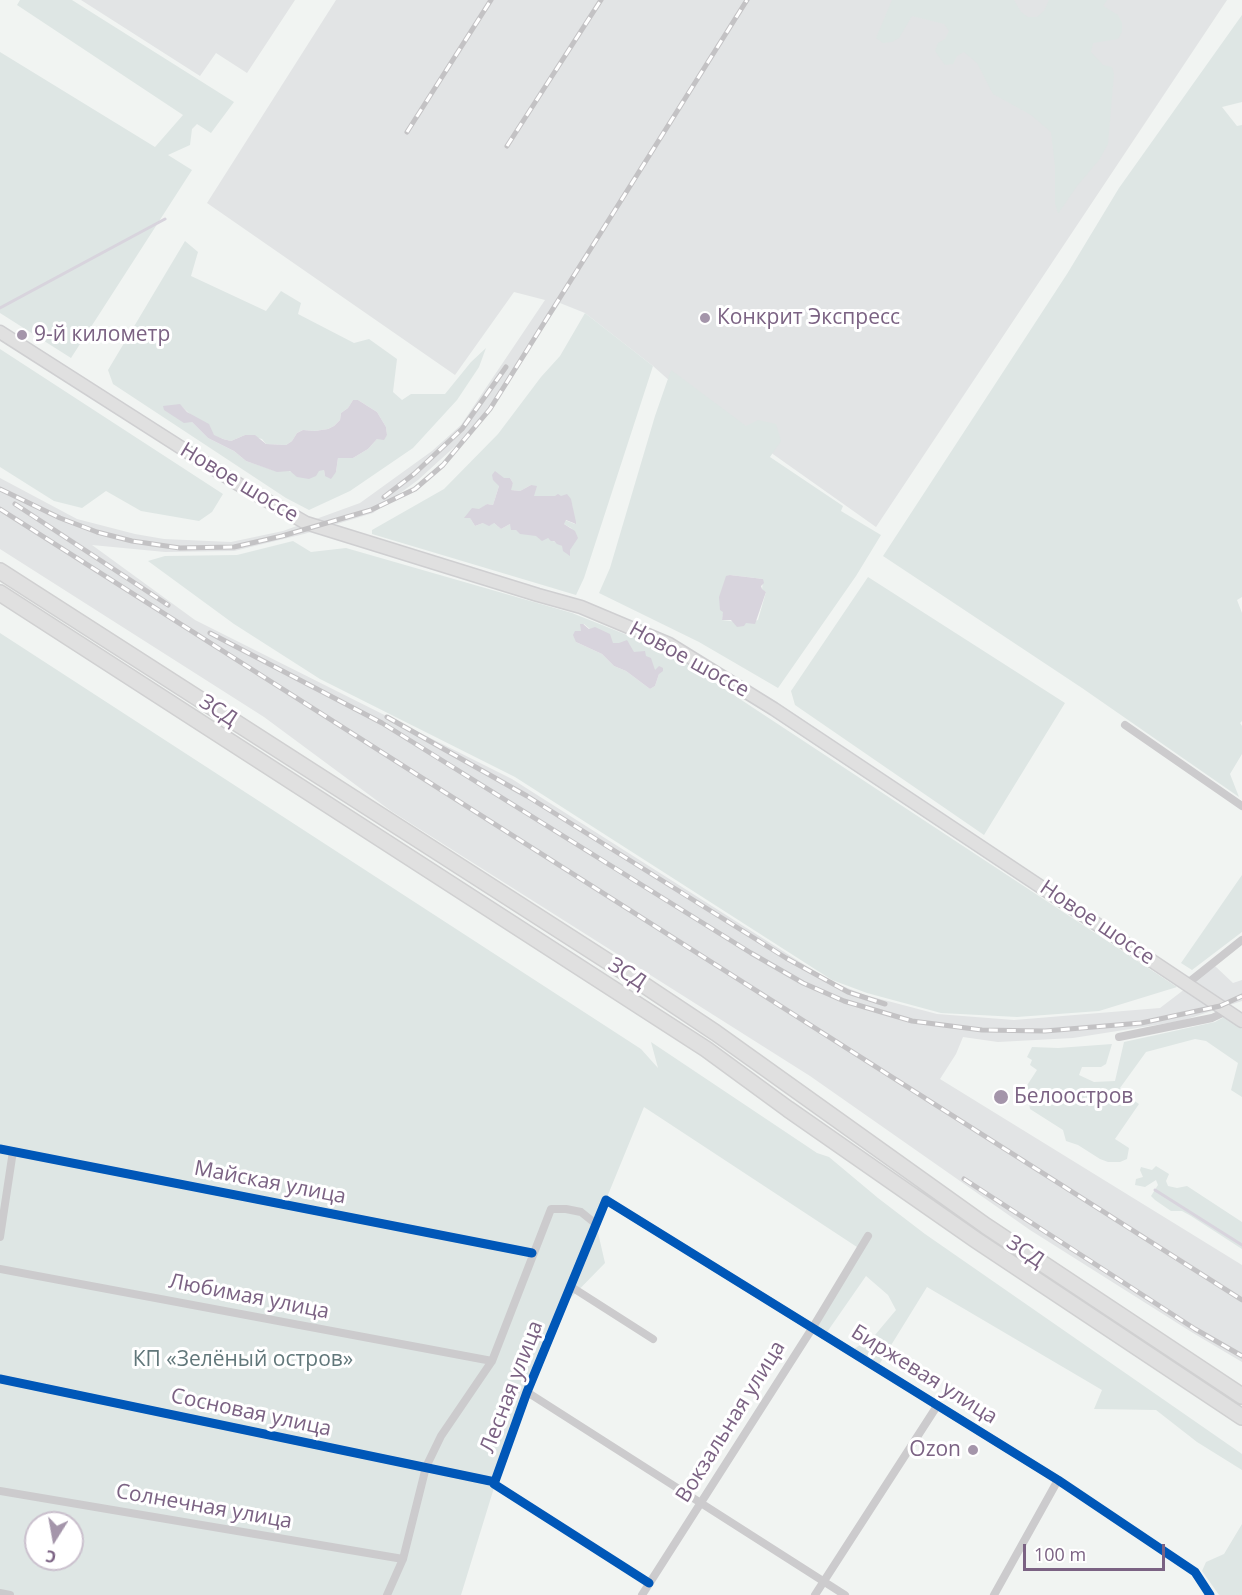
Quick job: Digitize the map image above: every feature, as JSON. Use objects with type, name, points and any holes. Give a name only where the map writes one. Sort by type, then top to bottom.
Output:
[{"type":"highway","name":"ЗСД","points":[[0,571],[649,988],[716,1033],[986,1226],[1242,1396]]},
{"type":"highway","name":"ЗСД","points":[[0,593],[706,1049],[976,1240],[1242,1417]]},
{"type":"main road","name":"Новое шоссе","points":[[0,332],[228,477],[306,523],[538,596],[581,607],[669,644],[774,709],[1242,1021]]},
{"type":"street","points":[[1125,725],[1242,806]]},
{"type":"street","points":[[1188,983],[1242,940]]},
{"type":"street","points":[[1119,1037],[1212,1017],[1227,1011]]},
{"type":"street","name":"Майская улица","points":[[0,1149],[532,1253]]},
{"type":"street","points":[[0,1237],[13,1151]]},
{"type":"street","name":"Лесная улица","points":[[606,1200],[527,1392],[494,1484],[649,1583]]},
{"type":"street","name":"Биржевая улица","points":[[606,1200],[1058,1480],[1195,1572],[1210,1595]]},
{"type":"street","points":[[387,1595],[403,1558],[426,1467],[441,1436],[492,1361],[551,1209],[581,1212],[596,1224]]},
{"type":"street","name":"Вокзальная улица","points":[[642,1595],[813,1327],[868,1236]]},
{"type":"street","name":"Любимая улица","points":[[0,1269],[492,1361]]},
{"type":"street","points":[[570,1286],[652,1339]]},
{"type":"street","name":"Сосновая улица","points":[[0,1379],[495,1482]]},
{"type":"street","points":[[527,1392],[845,1595]]},
{"type":"street","points":[[815,1595],[937,1406]]},
{"type":"street","points":[[994,1595],[1058,1480]]},
{"type":"street","name":"Солнечная улица","points":[[0,1491],[403,1558]]},
{"type":"street","points":[[0,1593],[10,1595]]},
{"type":"shaded area","points":[[81,0],[295,0],[247,73],[216,53],[200,76]]},
{"type":"shaded area","points":[[336,0],[1227,0],[876,527],[671,382],[585,313],[560,303],[473,430],[418,480],[373,513],[304,534],[234,551],[165,552],[92,545],[195,620],[512,779],[830,981],[865,995],[937,1014],[1014,1020],[1160,1008],[1215,966],[1233,983],[1242,980],[1242,1001],[1181,1021],[1073,1038],[998,1042],[963,1037],[956,1054],[940,1079],[1242,1265],[1242,1362],[1030,1230],[810,1076],[391,811],[264,717],[0,549],[0,478],[77,519],[164,539],[231,542],[283,531],[360,503],[432,451],[461,425],[545,300],[514,292],[455,375],[207,203]]},
{"type":"shaded area","points":[[353,400],[358,400],[377,412],[386,427],[387,435],[384,440],[377,439],[368,449],[353,458],[338,458],[336,472],[331,479],[325,476],[324,470],[309,479],[297,477],[290,471],[277,472],[246,461],[234,451],[208,438],[192,422],[184,423],[164,410],[163,406],[180,404],[187,412],[209,424],[214,435],[223,439],[231,441],[245,435],[255,435],[266,444],[286,445],[303,430],[315,431],[334,426],[340,420],[341,413]]},
{"type":"shaded area","points":[[495,471],[504,478],[510,478],[513,483],[511,490],[520,491],[531,485],[537,486],[534,496],[567,494],[571,499],[576,524],[566,520],[564,524],[575,531],[578,538],[570,550],[570,556],[563,551],[562,546],[554,541],[548,538],[542,541],[536,536],[520,534],[516,530],[511,530],[510,524],[501,529],[494,523],[489,526],[483,523],[475,526],[470,518],[464,518],[472,508],[479,509],[487,504],[493,505],[499,486],[493,480],[492,475]]},
{"type":"shaded area","points":[[726,576],[763,579],[764,583],[761,586],[766,592],[755,624],[746,623],[744,626],[737,627],[731,620],[722,620],[723,612],[720,610],[719,597]]},
{"type":"shaded area","points":[[580,624],[589,629],[595,627],[610,634],[613,643],[627,640],[634,652],[645,651],[646,656],[651,658],[655,670],[659,666],[663,668],[655,686],[650,689],[626,671],[614,666],[602,654],[576,642],[573,635],[575,631],[581,631]]},
{"type":"green space","points":[[20,0],[72,0],[234,102],[211,133],[197,124],[192,129],[190,145],[168,155],[192,170],[71,358],[0,313],[0,52],[155,147],[183,115],[17,5]]},
{"type":"green space","points":[[892,0],[1014,0],[1021,12],[1028,17],[1037,17],[1044,11],[1049,0],[1107,0],[1103,6],[1118,15],[1122,23],[1122,32],[1118,39],[1093,43],[1091,52],[1103,65],[1112,67],[1114,74],[1108,144],[1099,160],[1058,214],[1055,203],[1055,167],[1051,132],[1031,115],[993,94],[977,63],[964,52],[957,56],[953,64],[945,65],[935,51],[938,43],[945,39],[949,31],[944,24],[912,16],[899,38],[883,43],[876,38]]},
{"type":"green space","points":[[1242,15],[1242,102],[1222,107],[1237,126],[1242,125],[1242,597],[1237,600],[1242,613],[1242,721],[1240,723],[1242,726],[1242,754],[1230,774],[1239,797],[1082,688],[883,556],[1067,274],[1119,188]]},
{"type":"green space","points":[[185,241],[198,252],[191,276],[266,311],[281,291],[301,303],[298,314],[354,343],[369,339],[397,359],[393,392],[402,400],[411,394],[445,394],[471,362],[486,348],[479,367],[457,400],[413,448],[350,491],[309,510],[286,498],[113,384],[108,370]],"holes":[[[353,400],[358,400],[377,412],[386,427],[387,435],[377,439],[368,449],[353,458],[338,458],[336,472],[325,476],[324,470],[276,471],[246,461],[234,451],[208,438],[192,422],[184,422],[179,404],[214,436],[231,441],[245,435],[262,439],[266,444],[286,445],[303,430],[315,431],[334,426],[340,420],[341,413]]]},
{"type":"green space","points":[[585,313],[653,366],[584,578],[576,595],[372,534],[372,530],[444,489],[498,434],[541,377],[560,356]],"holes":[[[504,478],[510,478],[513,483],[510,490],[520,491],[531,485],[533,496],[561,496],[572,505],[575,524],[565,520],[564,524],[571,528],[576,536],[569,550],[548,538],[516,530],[510,524],[501,529],[494,523],[475,526],[470,518],[487,504],[493,505]]]},
{"type":"green space","points":[[0,349],[223,494],[212,512],[199,521],[141,511],[106,491],[82,508],[54,501],[0,467]]},
{"type":"green space","points":[[671,370],[746,426],[758,420],[776,424],[781,441],[770,457],[843,506],[841,511],[881,535],[856,576],[778,688],[699,642],[599,593],[610,568]],"holes":[[[730,575],[763,579],[762,590],[766,592],[758,620],[746,623],[722,620]]]},
{"type":"green space","points":[[293,541],[311,552],[346,548],[572,613],[667,651],[1177,987],[1099,1011],[1017,1017],[941,1013],[867,993],[832,980],[515,777],[320,679],[234,624],[148,561],[165,556],[237,555]],"holes":[[[584,624],[590,629],[595,628],[612,643],[619,643],[659,674],[655,686],[650,689],[626,671],[614,666],[602,654],[576,642]]]},
{"type":"green space","points":[[868,577],[1065,703],[984,835],[795,705],[791,691]]},
{"type":"green space","name":"КП «Зелёный остров»","points":[[0,633],[641,1049],[658,1068],[651,1042],[817,1153],[829,1157],[925,1234],[1242,1454],[1242,1470],[1197,1442],[1156,1410],[1094,1409],[1102,1390],[927,1287],[877,1368],[851,1351],[875,1335],[896,1310],[888,1295],[866,1276],[825,1335],[814,1328],[860,1249],[644,1107],[596,1224],[605,1263],[561,1308],[497,1478],[461,1595],[0,1595]]},
{"type":"green space","points":[[1242,875],[1242,932],[1192,970],[1181,963]]},
{"type":"green space","points":[[1224,1017],[1242,1029],[1242,1097],[1231,1090],[1238,1063],[1206,1041],[1195,1039],[1146,1052],[1120,1088],[1124,1094],[1139,1104],[1115,1139],[1129,1148],[1127,1159],[1120,1162],[1108,1162],[1100,1159],[1078,1145],[1066,1141],[1063,1130],[1030,1109],[1026,1087],[1037,1070],[1030,1065],[1032,1060],[1027,1057],[1032,1047],[1058,1048],[1112,1044],[1106,1064],[1101,1067],[1082,1067],[1079,1075],[1094,1082],[1115,1081],[1124,1042],[1215,1022]]},
{"type":"green space","points":[[1156,1166],[1169,1174],[1166,1181],[1168,1186],[1177,1188],[1187,1186],[1242,1222],[1242,1249],[1191,1216],[1182,1211],[1171,1211],[1155,1200],[1151,1196],[1158,1185],[1156,1180],[1145,1187],[1135,1185],[1136,1179],[1143,1177],[1141,1167],[1152,1170]]},
{"type":"green space","points":[[1242,1524],[1242,1595],[1219,1595],[1202,1571],[1206,1562],[1224,1554]]},
{"type":"waterway","points":[[0,308],[165,219]]},
{"type":"waterway","points":[[1155,1190],[1242,1245]]},
{"type":"railway","points":[[407,132],[491,0]]},
{"type":"railway","points":[[507,146],[601,0]]},
{"type":"railway","points":[[0,489],[60,518],[97,532],[132,541],[180,548],[234,547],[282,536],[371,510],[415,489],[443,465],[490,409],[747,0]]},
{"type":"railway","points":[[384,497],[414,474],[462,429],[506,367]]},
{"type":"railway","points":[[15,504],[168,605]]},
{"type":"railway","points":[[0,509],[1242,1300]]},
{"type":"railway","points":[[210,633],[382,723],[751,953],[803,983],[844,1001],[912,1021],[982,1030],[1045,1031],[1141,1023],[1220,1006],[1242,996]]},
{"type":"railway","points":[[387,717],[527,796],[786,958],[848,992],[885,1004]]},
{"type":"railway","points":[[964,1179],[1195,1329],[1242,1356]]},
{"type":"cycle path","points":[[0,1149],[532,1253]]},
{"type":"cycle path","points":[[649,1583],[494,1484],[527,1392],[606,1200],[1058,1480],[1195,1572],[1210,1595]]},
{"type":"cycle path","points":[[0,1379],[495,1482]]},
{"type":"place","name":"Конкрит Экспресс","points":[[705,318]]},
{"type":"place","name":"9-й километр","points":[[22,335]]},
{"type":"place","name":"Белоостров","points":[[1001,1097]]},
{"type":"place","name":"Ozon","points":[[973,1450]]}]
